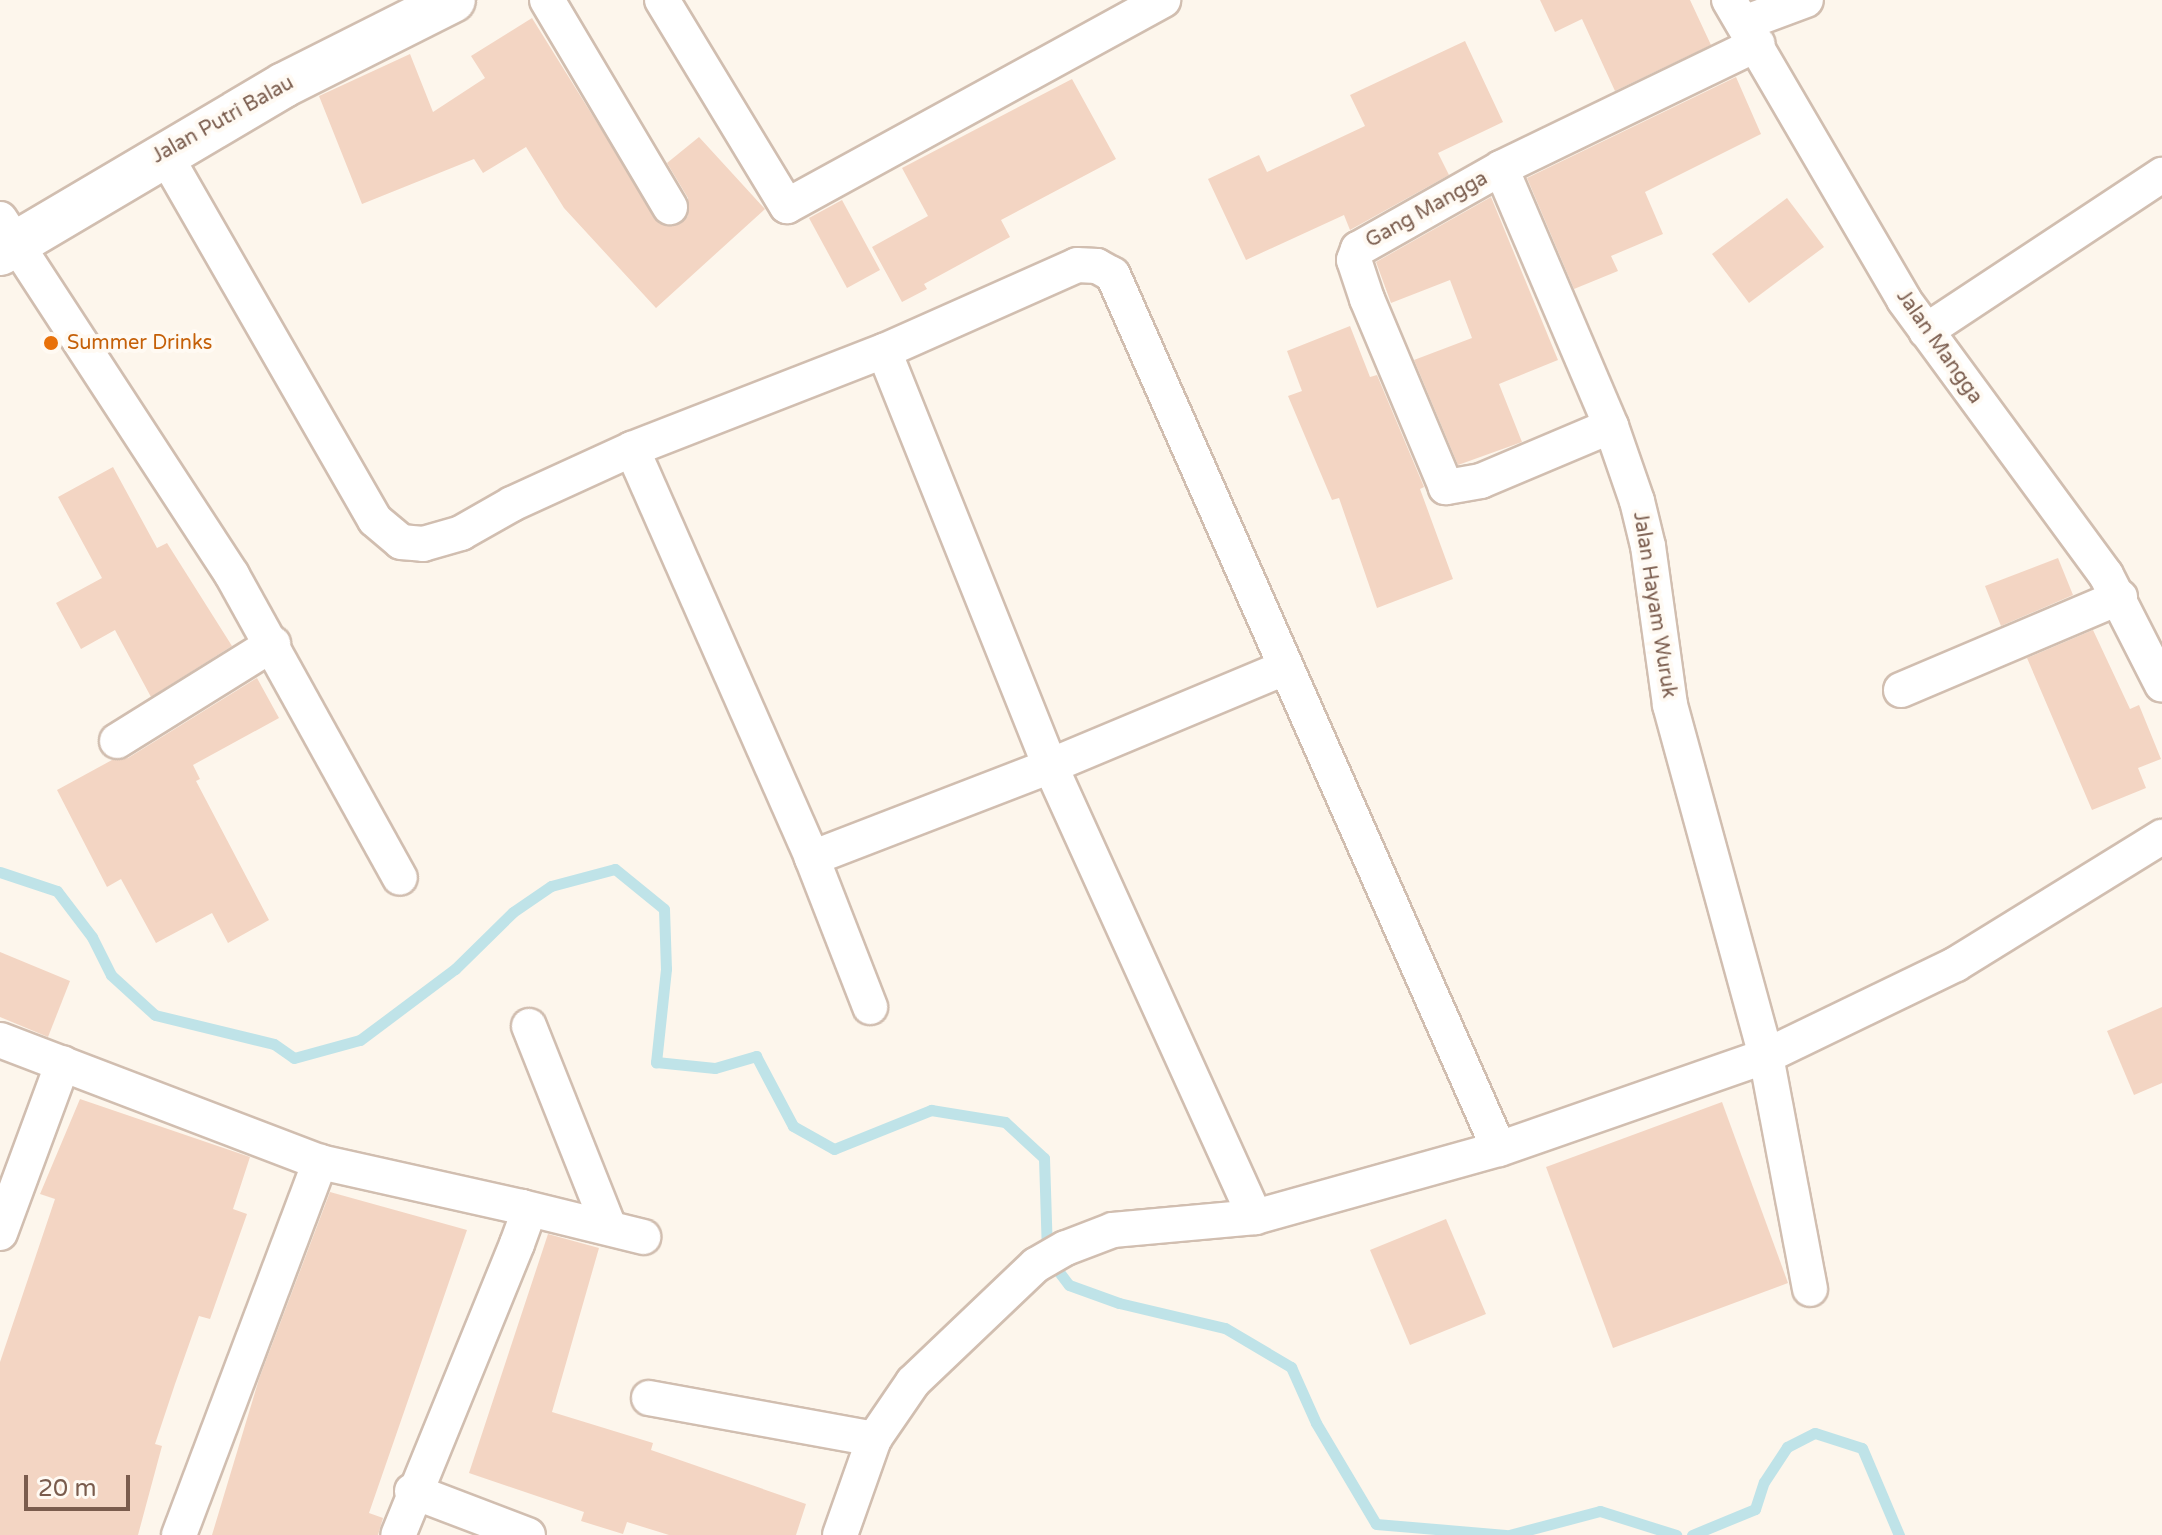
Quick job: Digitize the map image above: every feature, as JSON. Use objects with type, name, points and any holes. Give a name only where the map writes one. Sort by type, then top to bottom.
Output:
[{"type":"main road","name":"Jalan Putri Balau","points":[[5,239],[164,153],[408,10],[453,0]]},
{"type":"street","points":[[547,0],[670,207]]},
{"type":"street","points":[[662,0],[787,206],[1163,0]]},
{"type":"street","name":"Gang Mangga","points":[[1611,426],[1451,490],[1414,419],[1367,299],[1354,260],[1358,249],[1501,168],[1743,22],[1806,0]]},
{"type":"street","name":"Jalan Mangga","points":[[1743,22],[1926,331],[2120,597],[2162,685]]},
{"type":"street","points":[[164,153],[375,520],[401,542],[423,544],[461,533],[512,504],[632,449],[884,351],[1077,265],[1097,266],[1113,275],[1499,1149]]},
{"type":"street","name":"Jalan Hayam Wuruk","points":[[1501,168],[1611,426],[1648,546],[1670,705],[1766,1056],[1810,1289]]},
{"type":"street","points":[[1926,331],[2162,175]]},
{"type":"street","points":[[5,239],[273,644],[400,878]]},
{"type":"street","points":[[884,351],[1050,766],[1255,1217]]},
{"type":"street","points":[[632,449],[812,858],[870,1007]]},
{"type":"street","points":[[1901,690],[2120,597]]},
{"type":"street","points":[[117,741],[273,644]]},
{"type":"street","points":[[812,858],[1050,766],[1284,668]]},
{"type":"street","points":[[840,1535],[874,1439],[913,1382],[1036,1265],[1066,1248],[1113,1230],[1255,1217],[1499,1149],[1766,1056],[1956,964],[2162,837]]},
{"type":"street","points":[[529,1026],[608,1225]]},
{"type":"street","points":[[0,1040],[320,1162],[608,1225],[643,1237]]},
{"type":"street","points":[[0,1233],[63,1063]]},
{"type":"street","points":[[179,1535],[320,1162]]},
{"type":"street","points":[[398,1535],[412,1491],[517,1244],[525,1222],[522,1207]]},
{"type":"street","points":[[649,1398],[874,1439]]},
{"type":"street","points":[[412,1491],[528,1535]]},
{"type":"building","points":[[1540,0],[1690,0],[1711,45],[1615,91],[1582,19],[1555,32]]},
{"type":"building","points":[[532,18],[660,224],[680,224],[688,216],[688,198],[667,163],[699,137],[765,209],[656,308],[564,208],[526,147],[483,173],[474,159],[362,204],[319,96],[410,54],[433,112],[485,78],[471,56]]},
{"type":"building","points":[[1465,41],[1503,122],[1438,153],[1449,175],[1350,230],[1344,215],[1246,260],[1208,179],[1259,155],[1267,172],[1365,126],[1350,95]]},
{"type":"building","points":[[1736,77],[1761,134],[1645,192],[1663,234],[1611,256],[1618,271],[1574,289],[1527,178]]},
{"type":"building","points":[[1072,79],[1116,159],[1001,220],[1010,237],[924,284],[927,289],[902,302],[872,247],[928,216],[902,168]]},
{"type":"building","points":[[1491,197],[1558,360],[1499,384],[1522,442],[1458,465],[1414,360],[1472,338],[1450,280],[1391,303],[1376,262]]},
{"type":"building","points":[[1787,198],[1824,247],[1749,303],[1712,254]]},
{"type":"building","points":[[842,200],[880,270],[847,288],[809,218]]},
{"type":"building","points":[[1350,326],[1370,377],[1377,375],[1424,487],[1420,489],[1453,579],[1377,608],[1339,498],[1332,500],[1288,396],[1302,391],[1287,351]]},
{"type":"building","points":[[113,467],[157,548],[167,543],[232,646],[151,697],[115,630],[81,649],[56,603],[102,578],[58,497]]},
{"type":"building","points":[[2058,558],[2073,595],[2001,626],[1985,586]]},
{"type":"building","points":[[2093,630],[2130,709],[2139,705],[2161,759],[2138,768],[2146,788],[2092,810],[2027,658]]},
{"type":"building","points":[[257,678],[279,718],[193,765],[200,779],[196,781],[269,920],[228,943],[212,913],[156,943],[121,879],[107,887],[57,790],[112,760],[128,758]]},
{"type":"building","points":[[0,952],[70,981],[48,1037],[0,1017]]},
{"type":"building","points":[[2162,1007],[2162,1083],[2134,1095],[2107,1031]]},
{"type":"building","points":[[80,1099],[250,1157],[233,1209],[247,1214],[210,1319],[199,1316],[175,1384],[155,1444],[162,1446],[138,1535],[0,1535],[0,1362],[55,1199],[40,1194]]},
{"type":"building","points":[[1722,1102],[1788,1283],[1613,1348],[1546,1167]]},
{"type":"building","points":[[330,1192],[467,1230],[369,1513],[383,1518],[378,1535],[212,1535],[259,1379]]},
{"type":"building","points":[[1446,1219],[1486,1314],[1410,1345],[1370,1250]]},
{"type":"building","points":[[548,1234],[599,1248],[552,1412],[653,1443],[651,1450],[806,1504],[796,1535],[669,1535],[627,1522],[623,1534],[581,1521],[584,1512],[469,1473]]},
{"type":"waterway","points":[[0,872],[57,891],[92,937],[111,975],[155,1015],[274,1044],[294,1058],[360,1040],[455,969],[513,912],[551,886],[615,869],[664,909],[666,969],[656,1062],[715,1068],[756,1056],[793,1126],[834,1149],[931,1110],[1005,1122],[1044,1158],[1047,1256],[1069,1285],[1119,1303],[1225,1328],[1291,1367],[1316,1423],[1376,1524],[1506,1535]]},
{"type":"waterway","points":[[1692,1535],[1755,1509],[1764,1482],[1787,1447],[1815,1433],[1862,1448],[1899,1535]]},
{"type":"waterway","points":[[1509,1535],[1600,1511],[1676,1535]]},
{"type":"place","name":"Summer Drinks","points":[[51,343]]}]
